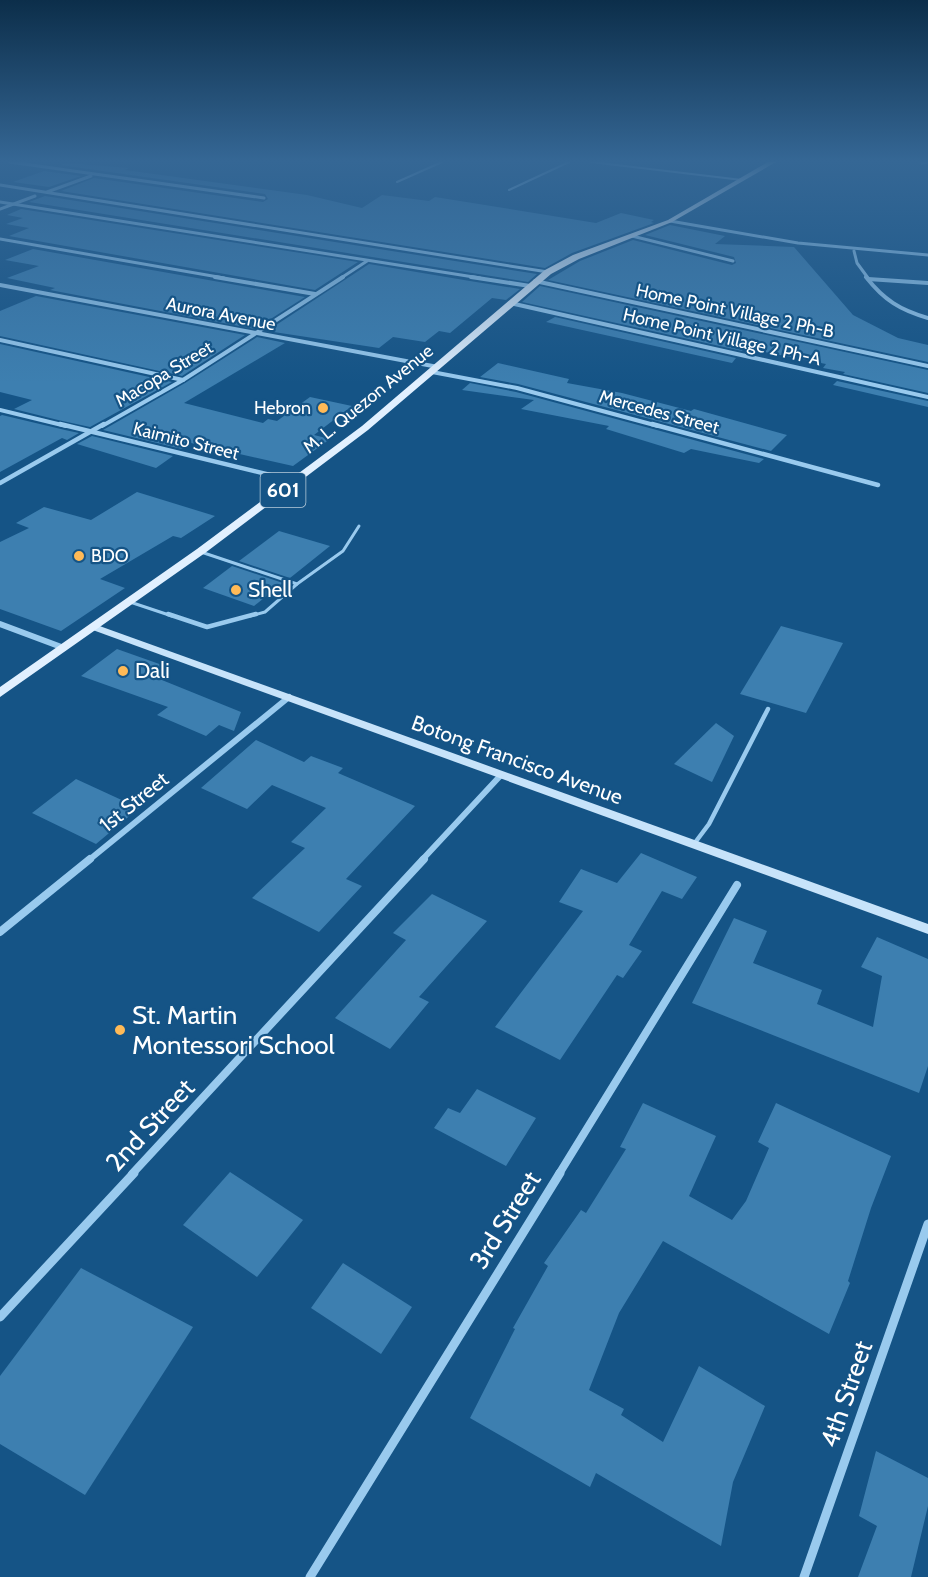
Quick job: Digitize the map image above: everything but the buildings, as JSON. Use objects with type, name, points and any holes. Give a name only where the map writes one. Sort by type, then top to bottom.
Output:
[{"type":"main road","name":"601","points":[[548,272],[576,257],[632,236]]},
{"type":"main road","name":"M. L. Quezon Avenue","points":[[0,693],[201,552],[365,428],[548,272]]},
{"type":"street","name":"Home Point Village 2 Ph-B","points":[[210,236],[533,284],[928,366]]},
{"type":"street","points":[[320,236],[548,272]]},
{"type":"street","points":[[632,236],[733,261]]},
{"type":"street","points":[[743,236],[854,251],[928,255]]},
{"type":"street","points":[[0,239],[316,294]]},
{"type":"street","points":[[854,251],[855,264],[877,294],[907,313],[928,318]]},
{"type":"street","name":"Macopa Street","points":[[0,483],[183,380],[368,261]]},
{"type":"street","points":[[868,279],[928,282]]},
{"type":"street","name":"Aurora Avenue","points":[[0,285],[435,369]]},
{"type":"street","name":"Home Point Village 2 Ph-A","points":[[510,303],[928,397]]},
{"type":"street","points":[[0,340],[183,380]]},
{"type":"street","name":"Mercedes Street","points":[[435,369],[517,388],[878,485]]},
{"type":"street","name":"Kaimito Street","points":[[0,410],[296,481]]},
{"type":"street","points":[[0,624],[64,648]]},
{"type":"street","name":"Botong Francisco Avenue","points":[[94,627],[928,929]]},
{"type":"street","name":"1st Street","points":[[0,932],[289,697]]},
{"type":"street","name":"2nd Street","points":[[0,1317],[501,775]]},
{"type":"street","name":"3rd Street","points":[[310,1577],[737,885]]},
{"type":"street","name":"4th Street","points":[[804,1577],[928,1224]]},
{"type":"lane","points":[[130,602],[207,627],[265,612],[297,584],[343,551],[359,526]]},
{"type":"lane","points":[[201,552],[297,584]]},
{"type":"lane","points":[[694,844],[709,824],[768,709]]},
{"type":"place","name":"Hebron","points":[[323,408]]},
{"type":"place","name":"BDO","points":[[79,556]]},
{"type":"place","name":"Shell","points":[[236,590]]},
{"type":"place","name":"Dali","points":[[123,671]]},
{"type":"place","name":"St. Martin Montessori School","points":[[120,1030]]}]
